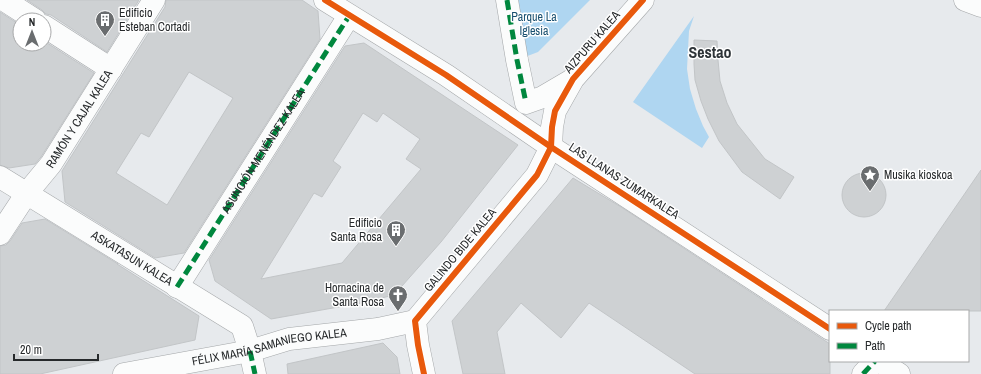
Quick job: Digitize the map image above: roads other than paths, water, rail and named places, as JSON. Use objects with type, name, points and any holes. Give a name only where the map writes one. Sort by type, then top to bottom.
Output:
[{"type":"street","points":[[4,0],[23,12]]},
{"type":"street","name":"RAMÓN Y CAJAL KALEA","points":[[0,234],[27,194],[51,164],[154,0]]},
{"type":"street","name":"LAS LLANAS ZUMARKALEA","points":[[325,0],[446,75],[551,147],[829,328]]},
{"type":"street","name":"AIZPURU KALEA","points":[[507,0],[526,103],[543,97],[573,79]]},
{"type":"street","name":"AIZPURU KALEA","points":[[551,147],[552,127],[555,111],[573,79],[643,0]]},
{"type":"street","points":[[966,0],[981,6]]},
{"type":"street","name":"ASUNCIÓN MENÉNDEZ KALEA","points":[[177,287],[349,16]]},
{"type":"street","points":[[52,31],[111,69]]},
{"type":"street","name":"GALINDO BIDE KALEA","points":[[415,321],[537,175],[551,147]]},
{"type":"street","name":"ASKATASUN KALEA","points":[[0,177],[242,326],[255,374]]},
{"type":"street","points":[[415,321],[424,374]]},
{"type":"street","name":"FÉLIX MARÍA SAMANIEGO KALEA","points":[[124,374],[250,351],[290,339],[378,329],[415,321]]},
{"type":"street","points":[[863,374],[874,362]]},
{"type":"street","points":[[880,362],[898,374]]},
{"type":"place","name":"Edificio Esteban Cortadi","points":[[105,37]]},
{"type":"place","name":"Musika kioskoa","points":[[870,192]]},
{"type":"place","name":"Edificio Santa Rosa","points":[[396,247]]},
{"type":"place","name":"Hornacina de Santa Rosa","points":[[398,312]]},
{"type":"district","name":"Sestao","points":[[710,52]]},
{"type":"park label","name":"Parque La Iglesia","points":[[534,24]]}]
